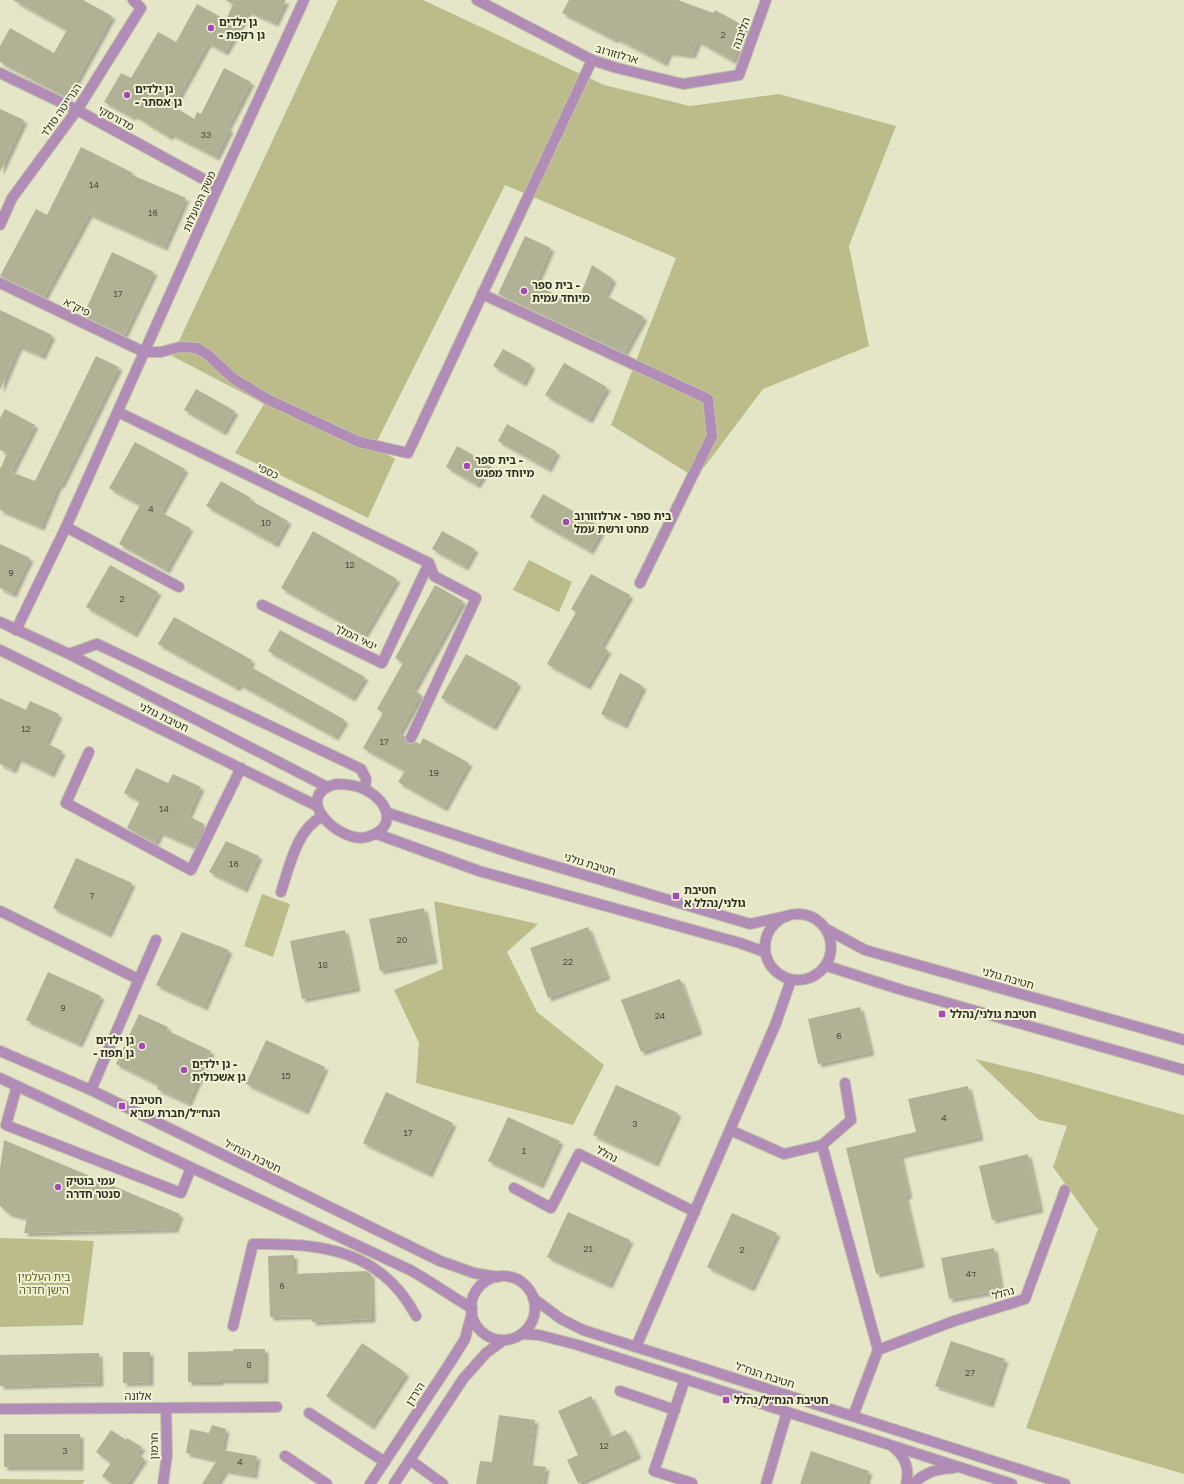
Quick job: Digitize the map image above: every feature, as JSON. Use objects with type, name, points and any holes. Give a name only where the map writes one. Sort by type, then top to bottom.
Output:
[{"type":"street","name":"הנרייטה סולד","points":[[0,225],[12,198],[77,110],[141,8],[133,0]]},
{"type":"street","name":"משק הפועלות","points":[[118,412],[218,187],[304,0]]},
{"type":"street","name":"ארלוזורוב","points":[[477,0],[592,60],[683,84],[739,74]]},
{"type":"street","name":"הליבנה","points":[[739,74],[766,0]]},
{"type":"street","points":[[144,352],[161,352],[180,347],[197,348],[208,355],[234,379],[269,400],[358,442],[408,453],[592,60]]},
{"type":"street","name":"מדורסקי","points":[[0,73],[77,110],[218,187]]},
{"type":"street","name":"פיק\"א","points":[[0,283],[144,352]]},
{"type":"street","points":[[482,294],[708,399],[712,436],[640,583]]},
{"type":"street","points":[[16,630],[66,526],[118,412]]},
{"type":"street","name":"כספי","points":[[118,412],[429,563]]},
{"type":"street","points":[[66,526],[179,587]]},
{"type":"street","points":[[411,738],[476,598],[434,576],[429,563]]},
{"type":"street","name":"ינאי המלך","points":[[262,605],[382,663],[429,563]]},
{"type":"street","name":"חטיבת גולני","points":[[0,622],[69,654],[327,787]]},
{"type":"street","points":[[69,654],[97,644],[361,769],[366,779],[365,789]]},
{"type":"street","name":"חטיבת גולני","points":[[0,650],[317,806]]},
{"type":"street","points":[[89,752],[66,803],[191,870],[241,768]]},
{"type":"street","points":[[344,784],[365,789],[384,804],[388,814],[386,825],[377,834],[364,838],[353,836],[332,827],[322,817],[317,806],[318,795],[327,787],[344,784]]},
{"type":"street","name":"חטיבת גולני","points":[[388,814],[750,924],[787,916]]},
{"type":"street","points":[[281,892],[298,841],[315,820],[322,817]]},
{"type":"street","points":[[377,834],[479,871],[740,943],[765,952]]},
{"type":"street","points":[[0,911],[138,979]]},
{"type":"street","points":[[801,914],[814,917],[828,930],[832,948],[831,957],[820,973],[811,978],[791,980],[774,970],[768,962],[765,952],[765,945],[769,930],[774,924],[787,916],[801,914]]},
{"type":"street","name":"חטיבת גולני","points":[[828,930],[866,950],[1184,1040]]},
{"type":"street","points":[[91,1090],[156,940]]},
{"type":"street","points":[[826,966],[902,990],[1184,1070]]},
{"type":"street","points":[[636,1347],[776,1023],[791,980]]},
{"type":"street","name":"חטיבת הנח״ל","points":[[0,1051],[91,1090],[440,1261],[474,1273],[498,1277]]},
{"type":"street","points":[[0,1078],[428,1280],[472,1311]]},
{"type":"street","points":[[730,1130],[784,1154],[822,1145],[851,1120],[845,1084]]},
{"type":"street","points":[[17,1086],[6,1125],[181,1193],[192,1168]]},
{"type":"street","points":[[822,1145],[878,1350],[853,1416]]},
{"type":"street","name":"נהלל","points":[[514,1188],[551,1208],[579,1154],[695,1212]]},
{"type":"street","name":"נהלל","points":[[878,1350],[954,1320],[1025,1299],[1065,1190]]},
{"type":"street","points":[[234,1326],[253,1244],[280,1243],[305,1245],[326,1249],[353,1257],[377,1269],[390,1279],[409,1302],[416,1316]]},
{"type":"street","points":[[353,1257],[358,1246]]},
{"type":"street","points":[[498,1277],[508,1277],[518,1280],[526,1286],[534,1298],[534,1318],[529,1327],[522,1334],[513,1338],[504,1340],[493,1338],[481,1330],[475,1323],[472,1311],[473,1298],[481,1286],[489,1280],[498,1277]]},
{"type":"street","name":"חטיבת הנח\"ל","points":[[534,1298],[561,1319],[583,1330],[1065,1484]]},
{"type":"street","name":"הירדן","points":[[370,1484],[465,1338],[472,1311]]},
{"type":"street","points":[[522,1334],[539,1334],[557,1339],[1008,1483]]},
{"type":"street","points":[[394,1484],[463,1379],[486,1353],[504,1340]]},
{"type":"street","points":[[685,1379],[654,1471],[692,1483]]},
{"type":"street","points":[[620,1391],[675,1410]]},
{"type":"street","name":"חרמון","points":[[163,1484],[166,1455],[166,1408]]},
{"type":"street","name":"אלונה","points":[[0,1409],[277,1408]]},
{"type":"street","points":[[766,1484],[787,1412]]},
{"type":"street","points":[[309,1413],[385,1462]]},
{"type":"street","points":[[890,1445],[899,1452],[905,1460],[908,1470],[906,1484]]},
{"type":"street","points":[[285,1456],[327,1484]]},
{"type":"street","points":[[410,1460],[443,1484]]},
{"type":"street","points":[[913,1484],[929,1472],[941,1468],[962,1468]]},
{"type":"green space","points":[[338,0],[423,0],[604,85],[690,106],[779,94],[896,126],[849,246],[869,346],[763,389],[696,478],[611,425],[676,258],[505,185],[374,447],[395,459],[368,518],[235,453],[264,404],[172,356]]},
{"type":"green space","points":[[529,560],[572,582],[559,612],[513,590]]},
{"type":"green space","points":[[262,894],[290,904],[273,957],[244,946]]},
{"type":"green space","points":[[434,901],[538,924],[507,952],[537,1012],[604,1065],[573,1125],[416,1083],[419,1043],[394,990],[443,969]]},
{"type":"green space","points":[[975,1059],[1042,1075],[1184,1115],[1184,1474],[1026,1428],[1098,1229],[1053,1167],[1067,1126],[1039,1120]]},
{"type":"green space","name":"בית העלמין הישן חדרה","points":[[0,1238],[94,1241],[83,1325],[0,1327]]},
{"type":"green space","points":[[0,1479],[85,1480],[82,1484],[0,1484]]},
{"type":"building","points":[[13,0],[83,0],[112,16],[67,98],[0,62],[0,46],[10,28],[54,53],[67,30]]},
{"type":"building","points":[[225,0],[286,0],[275,23],[248,11],[225,52],[208,43],[173,106],[194,119],[197,112],[201,114],[224,68],[251,82],[227,128],[230,129],[216,157],[171,134],[169,137],[134,115],[132,117],[104,102],[121,73],[131,78],[158,32],[176,42],[197,4],[226,20],[233,4]]},
{"type":"building","points":[[569,0],[678,0],[713,13],[715,10],[746,27],[733,61],[698,41],[692,55],[669,52],[664,63],[616,38],[615,40],[562,13]]},
{"type":"building","points":[[0,109],[24,120],[0,172]]},
{"type":"building","points":[[81,147],[133,173],[132,175],[186,198],[164,247],[89,214],[44,297],[0,276],[36,209],[47,215]]},
{"type":"building","name":"בית ספר - מיוחד עמית","points":[[525,236],[551,248],[535,285],[577,304],[592,265],[613,279],[605,295],[644,317],[624,353],[498,294]]},
{"type":"building","points":[[112,252],[154,272],[124,335],[83,316]]},
{"type":"building","points":[[0,310],[52,335],[42,356],[19,346],[0,390]]},
{"type":"building","points":[[503,349],[532,365],[523,383],[493,366]]},
{"type":"building","points":[[96,356],[119,367],[61,485],[59,484],[41,527],[0,510],[0,467],[1,468],[7,453],[0,450],[0,418],[5,409],[35,425],[11,472],[35,481]]},
{"type":"building","points":[[564,363],[607,387],[589,420],[545,395]]},
{"type":"building","points":[[196,389],[235,411],[223,432],[184,410]]},
{"type":"building","points":[[507,424],[557,452],[548,469],[498,441]]},
{"type":"building","points":[[135,442],[185,469],[161,512],[190,528],[166,570],[119,544],[140,505],[109,488]]},
{"type":"building","name":"בית ספר - מיוחד מפגש","points":[[457,446],[489,464],[477,485],[446,467]]},
{"type":"building","points":[[221,481],[251,498],[250,500],[288,521],[275,544],[206,506]]},
{"type":"building","name":"בית ספר - ארלוזורוב מחט ורשת עמל","points":[[543,494],[603,528],[590,551],[530,517]]},
{"type":"building","points":[[313,531],[397,579],[364,635],[281,588]]},
{"type":"building","points":[[442,531],[475,549],[465,567],[432,549]]},
{"type":"building","points":[[0,544],[30,558],[13,594],[0,588]]},
{"type":"building","points":[[110,565],[158,592],[134,634],[86,607]]},
{"type":"building","points":[[591,574],[630,595],[601,646],[608,650],[587,686],[547,664],[576,612],[571,609]]},
{"type":"building","points":[[435,585],[463,601],[413,690],[421,694],[399,733],[405,736],[406,741],[409,744],[416,742],[420,744],[423,738],[469,763],[444,808],[398,782],[405,771],[363,748],[383,713],[377,709],[403,663],[395,658]]},
{"type":"building","points":[[174,617],[252,660],[249,666],[345,720],[335,737],[239,684],[237,688],[158,644]]},
{"type":"building","points":[[280,630],[365,677],[352,698],[268,651]]},
{"type":"building","points":[[466,654],[518,683],[493,727],[441,698]]},
{"type":"building","points":[[620,673],[643,686],[624,725],[601,714]]},
{"type":"building","points":[[0,698],[26,710],[30,701],[59,714],[46,743],[62,751],[51,774],[18,758],[13,770],[0,764]]},
{"type":"building","points":[[136,768],[168,783],[173,774],[201,787],[188,816],[204,824],[194,847],[160,832],[155,843],[127,828],[140,801],[124,793]]},
{"type":"building","points":[[226,841],[259,856],[244,889],[209,872]]},
{"type":"building","points":[[76,858],[132,883],[108,934],[53,908]]},
{"type":"building","points":[[424,908],[434,960],[380,971],[369,919]]},
{"type":"building","points":[[588,927],[607,976],[548,998],[530,948]]},
{"type":"building","points":[[345,930],[357,988],[302,999],[290,941]]},
{"type":"building","points":[[182,932],[229,950],[204,1007],[156,985]]},
{"type":"building","points":[[48,972],[101,996],[79,1044],[26,1020]]},
{"type":"building","points":[[680,979],[699,1031],[641,1052],[621,1000]]},
{"type":"building","points":[[860,1007],[871,1052],[818,1064],[808,1019]]},
{"type":"building","points":[[139,1014],[168,1027],[166,1030],[211,1051],[188,1103],[157,1089],[159,1085],[116,1064]]},
{"type":"building","points":[[266,1040],[325,1067],[305,1111],[246,1084]]},
{"type":"building","points":[[616,1085],[678,1113],[655,1163],[593,1135]]},
{"type":"building","points":[[968,1086],[980,1137],[900,1155],[909,1195],[905,1196],[921,1264],[876,1274],[846,1148],[916,1132],[908,1099]]},
{"type":"building","points":[[386,1092],[453,1123],[429,1174],[363,1143]]},
{"type":"building","points":[[508,1117],[560,1141],[540,1185],[488,1161]]},
{"type":"building","name":"עמי בוטיק סנטר חדרה","points":[[4,1140],[180,1214],[175,1229],[24,1233],[27,1218],[8,1213],[0,1206],[0,1169]]},
{"type":"building","points":[[1028,1154],[1040,1209],[992,1220],[979,1166]]},
{"type":"building","points":[[568,1212],[630,1240],[609,1285],[547,1257]]},
{"type":"building","points":[[732,1213],[777,1233],[751,1288],[707,1267]]},
{"type":"building","points":[[994,1248],[1001,1290],[949,1299],[941,1258]]},
{"type":"building","points":[[294,1255],[294,1274],[366,1271],[371,1274],[372,1319],[312,1322],[312,1316],[270,1317],[268,1256]]},
{"type":"building","points":[[951,1341],[1005,1359],[990,1404],[935,1386]]},
{"type":"building","points":[[362,1343],[406,1373],[371,1426],[326,1396]]},
{"type":"building","points":[[233,1349],[265,1349],[265,1380],[188,1382],[188,1352],[233,1351]]},
{"type":"building","points":[[123,1352],[150,1352],[150,1382],[123,1383]]},
{"type":"building","points":[[99,1353],[100,1383],[0,1386],[0,1355]]},
{"type":"building","points":[[591,1396],[611,1437],[626,1430],[638,1455],[578,1483],[567,1460],[578,1455],[558,1411]]},
{"type":"building","points":[[499,1415],[535,1420],[529,1465],[546,1467],[543,1484],[476,1484],[480,1461],[492,1462]]},
{"type":"building","points":[[212,1425],[226,1429],[222,1450],[257,1456],[254,1475],[225,1470],[216,1484],[202,1484],[217,1460],[186,1453],[190,1429],[209,1433]]},
{"type":"building","points":[[111,1430],[126,1440],[127,1438],[142,1447],[137,1454],[144,1458],[127,1484],[113,1484],[102,1476],[111,1463],[96,1452]]},
{"type":"building","points":[[4,1434],[80,1434],[80,1467],[4,1467]]},
{"type":"building","points":[[811,1451],[869,1471],[865,1484],[800,1484]]},
{"type":"place","name":"גן ילדים - גן רקפת","points":[[211,28]]},
{"type":"place","name":"גן ילדים - גן אסתר","points":[[127,95]]},
{"type":"place","name":"בית ספר - מיוחד עמית","points":[[524,291]]},
{"type":"place","name":"בית ספר - מיוחד מפגש","points":[[467,466]]},
{"type":"place","name":"בית ספר - ארלוזורוב מחט ורשת עמל","points":[[566,522]]},
{"type":"place","name":"חטיבת גולני/נהלל א","points":[[676,896]]},
{"type":"place","name":"חטיבת גולני/נהלל","points":[[942,1014]]},
{"type":"place","name":"גן ילדים - גן תפוז","points":[[142,1046]]},
{"type":"place","name":"גן ילדים - גן אשכולית","points":[[184,1070]]},
{"type":"place","name":"חטיבת הנח״ל/חברת עזרא","points":[[122,1106]]},
{"type":"place","name":"עמי בוטיק סנטר חדרה","points":[[58,1187]]},
{"type":"place","name":"חטיבת הנח״ל/נהלל","points":[[726,1400]]}]
